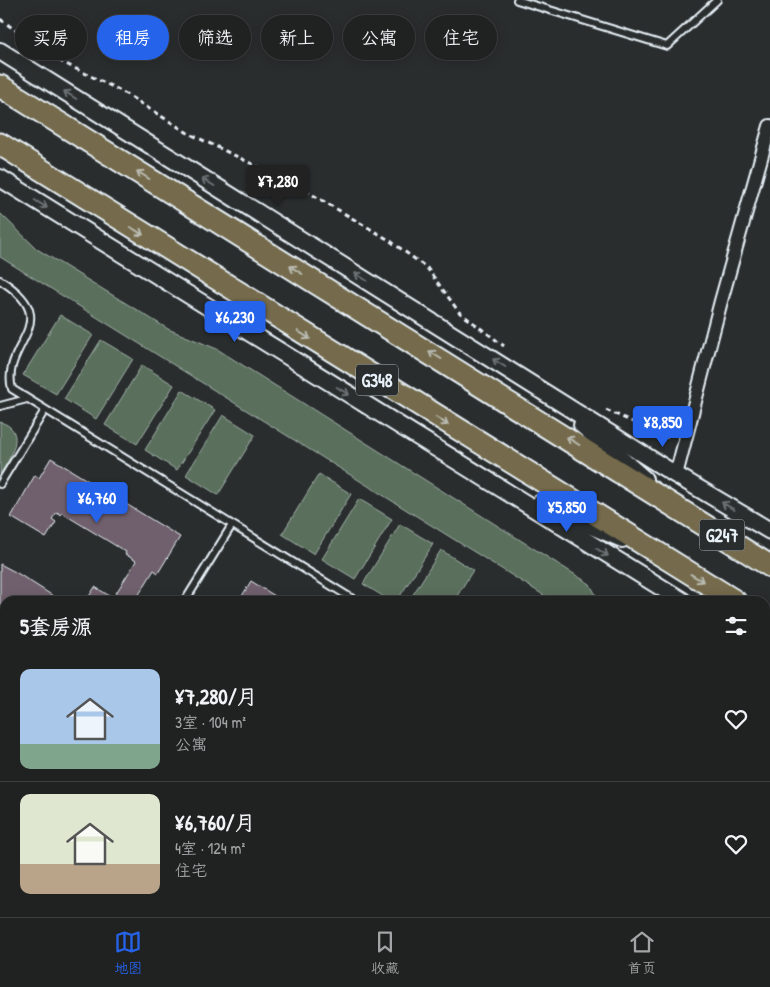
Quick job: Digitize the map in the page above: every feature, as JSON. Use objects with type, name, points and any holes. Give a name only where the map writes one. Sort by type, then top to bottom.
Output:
[{"type":"highway","name":"G348","points":[[0,86],[673,504]]},
{"type":"highway","name":"G348","points":[[0,144],[659,555]]},
{"type":"highway","name":"G247","points":[[673,504],[770,566]]},
{"type":"highway","name":"G247","points":[[659,555],[727,596]]},
{"type":"street","points":[[0,51],[770,532]]},
{"type":"street","points":[[676,475],[721,301],[770,126]]},
{"type":"street","points":[[0,178],[486,481],[675,596]]},
{"type":"street","points":[[540,389],[673,504]]},
{"type":"street","points":[[486,481],[659,555]]},
{"type":"lane","points":[[517,0],[667,46],[717,0]]},
{"type":"lane","points":[[0,280],[20,294],[26,311],[26,321],[13,343]]},
{"type":"lane","points":[[4,368],[5,376],[12,389],[27,399],[348,596]]},
{"type":"lane","points":[[0,406],[27,399]]},
{"type":"lane","points":[[0,484],[45,410]]},
{"type":"lane","points":[[188,596],[232,525]]},
{"type":"path","points":[[0,19],[52,57],[121,91],[188,133],[296,185],[389,240],[427,268],[459,312],[509,349]]},
{"type":"path","points":[[598,407],[685,446]]},
{"type":"green space","points":[[0,213],[37,249],[168,329],[217,349],[590,584],[596,596],[545,596],[0,257]]},
{"type":"green space","points":[[60,315],[93,335],[56,394],[23,375]]},
{"type":"green space","points":[[101,340],[133,359],[96,419],[64,399]]},
{"type":"green space","points":[[142,365],[174,385],[137,444],[105,425]]},
{"type":"green space","points":[[182,390],[215,410],[177,470],[145,450]]},
{"type":"green space","points":[[223,415],[255,435],[218,495],[186,475]]},
{"type":"green space","points":[[0,422],[9,426],[15,438],[12,454],[0,474]]},
{"type":"green space","points":[[319,474],[351,494],[314,554],[282,534]]},
{"type":"green space","points":[[359,499],[392,519],[355,579],[322,559]]},
{"type":"green space","points":[[400,524],[433,544],[400,596],[383,596],[363,584]]},
{"type":"green space","points":[[441,550],[473,570],[457,596],[412,596]]},
{"type":"building","points":[[51,458],[180,537],[158,573],[154,570],[138,596],[114,596],[136,561],[125,554],[126,552],[62,513],[61,515],[57,512],[52,519],[56,522],[46,538],[11,517],[35,475],[39,478]]},
{"type":"building","points":[[0,564],[53,596],[0,596]]},
{"type":"building","points":[[251,581],[275,596],[242,596]]},
{"type":"building","points":[[95,587],[110,596],[89,596]]}]
